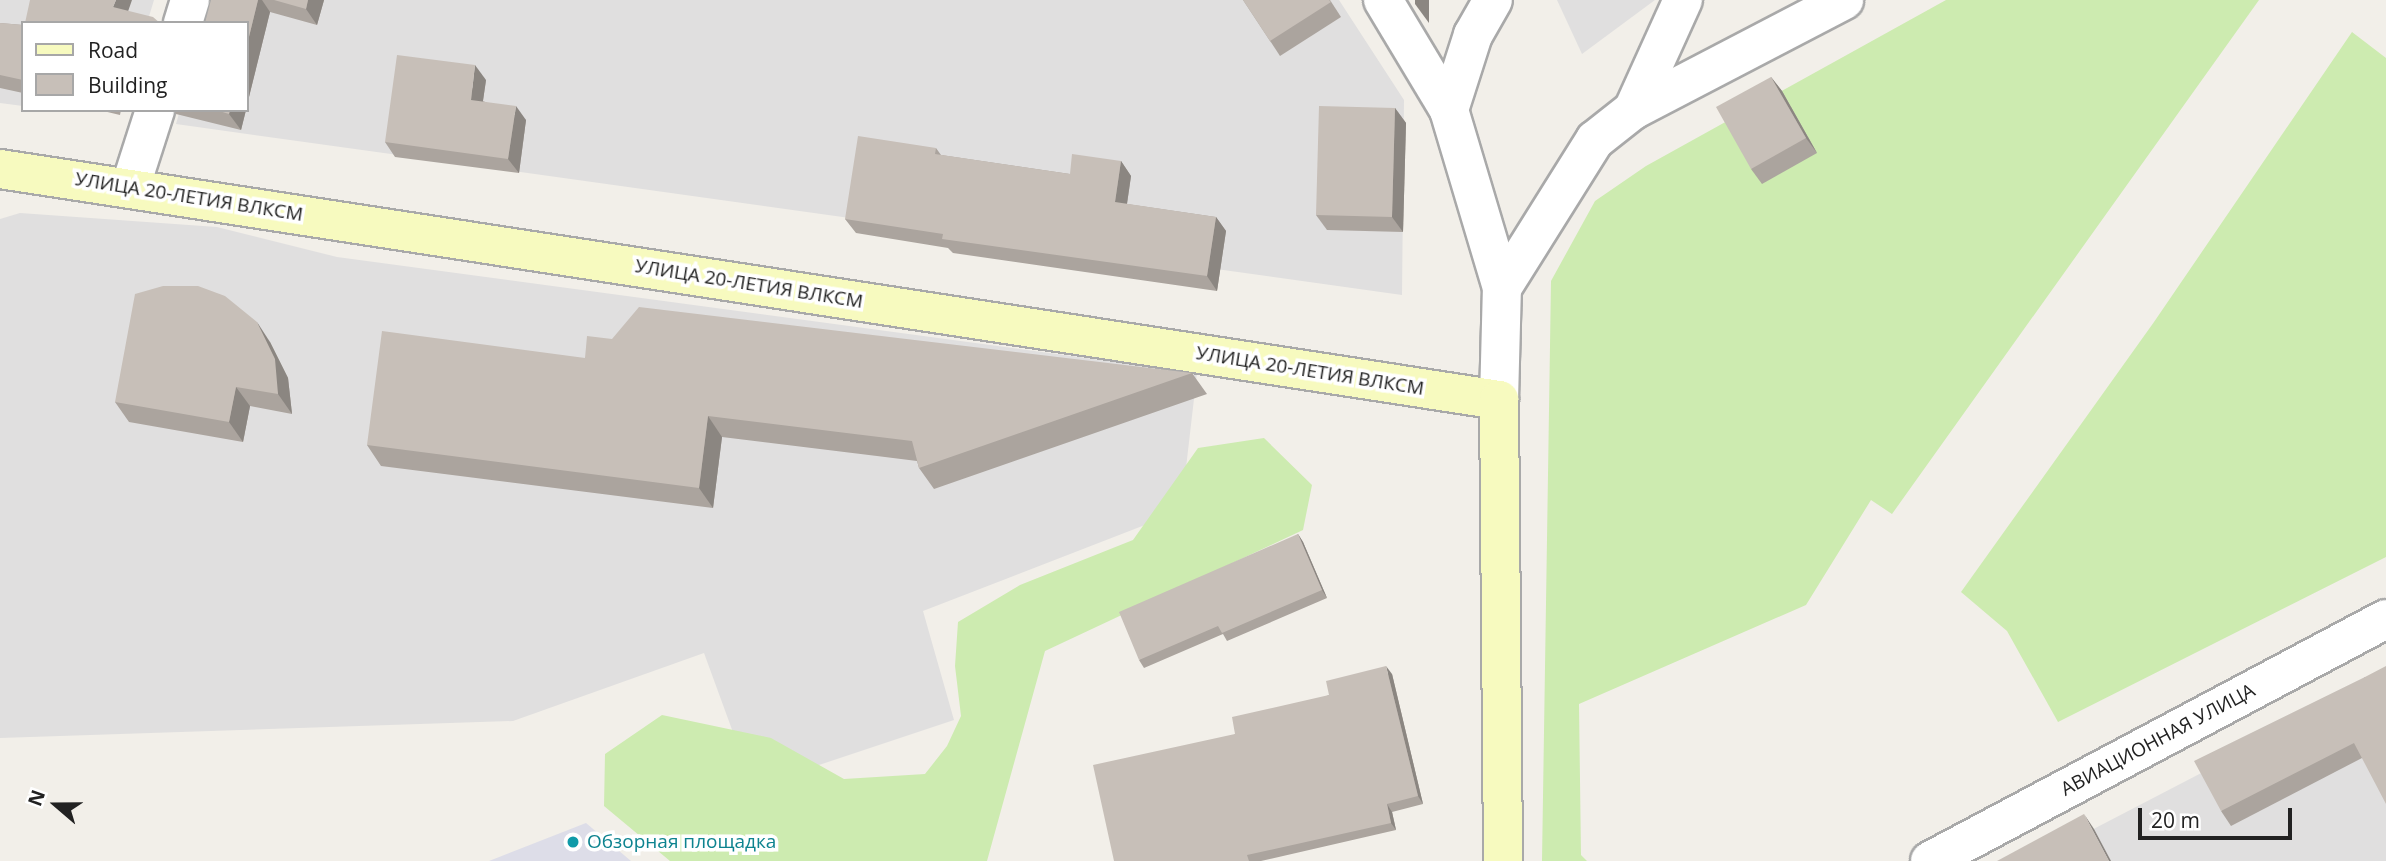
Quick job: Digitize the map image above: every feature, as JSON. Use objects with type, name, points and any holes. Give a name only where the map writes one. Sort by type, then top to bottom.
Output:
[{"type":"street","points":[[184,21],[190,0]]},
{"type":"street","points":[[1383,0],[1449,110],[1502,288],[1499,400],[1503,861]]},
{"type":"street","points":[[1449,110],[1473,35],[1493,0]]},
{"type":"street","points":[[1633,110],[1683,0]]},
{"type":"street","points":[[1502,288],[1595,140],[1633,110],[1844,0]]},
{"type":"street","points":[[130,188],[154,112]]},
{"type":"street","name":"УЛИЦА 20-ЛЕТИЯ ВЛКСМ","points":[[0,169],[1499,400]]},
{"type":"street","name":"АВИАЦИОННАЯ УЛИЦА","points":[[1930,861],[2386,619]]},
{"type":"shaded area","points":[[0,0],[154,0],[148,21],[21,21],[21,106],[0,103]]},
{"type":"shaded area","points":[[216,0],[1339,0],[1404,100],[1402,295],[176,124],[179,112],[248,112],[248,21]]},
{"type":"shaded area","points":[[1557,0],[1655,0],[1582,54]]},
{"type":"shaded area","points":[[20,213],[217,227],[337,257],[1197,373],[1181,511],[923,611],[954,720],[753,787],[704,653],[513,721],[0,738],[0,219]]},
{"type":"shaded area","points":[[2386,677],[2386,861],[2032,861]]},
{"type":"shaded area","name":"Обзорная площадка","points":[[586,823],[631,861],[489,861]]},
{"type":"green space","points":[[1946,0],[2259,0],[1892,514],[1871,500],[1806,605],[1579,704],[1581,855],[1587,861],[1542,861],[1551,281],[1595,201],[1646,166]]},
{"type":"green space","points":[[2352,32],[2386,58],[2386,557],[2058,722],[2007,631],[1961,592],[2154,322]]},
{"type":"green space","points":[[1264,438],[1312,485],[1303,530],[1045,651],[987,861],[670,861],[604,806],[605,754],[662,715],[771,738],[844,779],[925,774],[947,746],[961,716],[955,666],[958,622],[1020,585],[1133,540],[1198,448]]},
{"type":"building","points":[[30,0],[116,0],[113,7],[153,17],[158,21],[25,21]]},
{"type":"building","points":[[211,0],[258,0],[248,41],[248,21],[206,21]]},
{"type":"building","points":[[274,0],[308,0],[306,9]]},
{"type":"building","points":[[1243,0],[1329,0],[1331,2],[1270,41]]},
{"type":"building","points":[[0,23],[21,25],[21,80],[0,75]]},
{"type":"building","points":[[397,55],[475,65],[471,100],[516,106],[508,159],[385,142]]},
{"type":"building","points":[[1771,77],[1806,138],[1751,169],[1716,107]]},
{"type":"building","points":[[1319,106],[1395,108],[1392,217],[1316,215]]},
{"type":"building","points":[[858,136],[936,148],[935,154],[1070,174],[1072,154],[1121,161],[1115,202],[1216,217],[1207,276],[942,239],[943,234],[845,219]]},
{"type":"building","points":[[163,286],[198,286],[225,296],[257,322],[275,359],[278,394],[236,387],[229,422],[115,402],[135,294]]},
{"type":"building","points":[[639,307],[1192,373],[919,468],[912,441],[708,416],[699,488],[367,445],[382,331],[585,358],[587,336],[612,339]]},
{"type":"building","points":[[1298,534],[1322,590],[1222,633],[1218,626],[1139,660],[1119,612]]},
{"type":"building","points":[[1386,666],[1418,796],[1387,804],[1391,823],[1247,855],[1249,861],[1114,861],[1093,765],[1235,734],[1232,717],[1329,695],[1326,681]]},
{"type":"building","points":[[2386,666],[2386,804],[2354,743],[2221,811],[2194,761]]},
{"type":"building","points":[[2084,814],[2109,861],[1997,861]]},
{"type":"place","name":"Обзорная площадка","points":[[573,842]]}]
